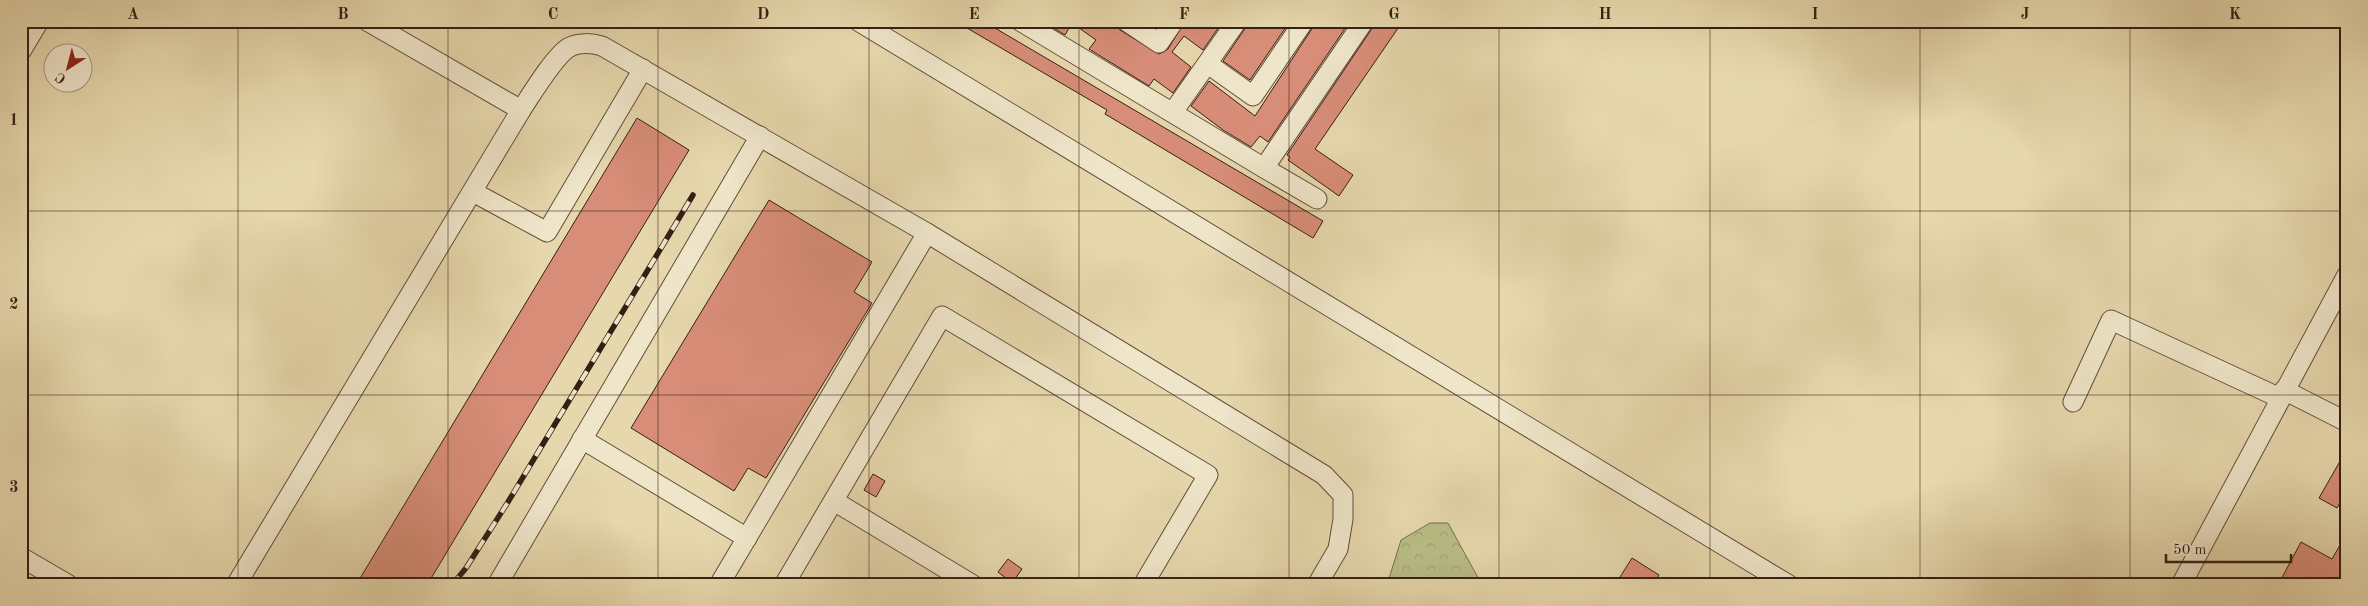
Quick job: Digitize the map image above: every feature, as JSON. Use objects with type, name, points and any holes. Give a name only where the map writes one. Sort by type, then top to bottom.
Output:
[{"type":"street","points":[[367,21],[521,110]]},
{"type":"street","points":[[858,21],[1789,585]]},
{"type":"street","points":[[1020,21],[1317,199]]},
{"type":"street","points":[[1126,21],[1159,43],[1174,21]]},
{"type":"street","points":[[1173,112],[1238,21]]},
{"type":"street","points":[[1208,64],[1253,96],[1304,21]]},
{"type":"street","points":[[1264,168],[1364,21]]},
{"type":"street","points":[[21,51],[31,26]]},
{"type":"street","points":[[236,585],[521,110],[547,71],[568,48],[589,43],[602,46],[644,69],[928,233],[1324,475],[1343,495],[1343,519],[1338,549],[1316,585]]},
{"type":"street","points":[[473,192],[547,232],[644,69]]},
{"type":"street","points":[[497,585],[760,136]]},
{"type":"street","points":[[719,585],[928,233]]},
{"type":"street","points":[[2181,585],[2347,275]]},
{"type":"street","points":[[784,585],[942,316],[1208,476],[1143,585]]},
{"type":"street","points":[[2073,402],[2111,320],[2347,422]]},
{"type":"street","points":[[582,439],[747,538]]},
{"type":"street","points":[[834,501],[973,585]]},
{"type":"street","points":[[21,557],[69,585]]},
{"type":"green space","points":[[1430,523],[1448,523],[1482,585],[1387,585],[1401,540]]},
{"type":"building","points":[[955,21],[983,21],[1323,221],[1313,238],[1105,114],[1107,110]]},
{"type":"building","points":[[1042,21],[1115,21],[1120,30],[1159,54],[1168,49],[1185,21],[1223,21],[1203,50],[1184,36],[1172,52],[1191,67],[1173,93],[1154,79],[1149,86],[1089,49],[1096,40],[1072,23],[1065,35]]},
{"type":"building","points":[[1248,21],[1290,21],[1250,80],[1223,61]]},
{"type":"building","points":[[1315,21],[1350,21],[1268,142],[1260,136],[1251,147],[1223,130],[1191,106],[1209,81],[1255,116],[1313,27]]},
{"type":"building","points":[[1375,21],[1403,21],[1315,149],[1353,175],[1339,196],[1288,160],[1290,157],[1287,155],[1373,27]]},
{"type":"building","points":[[637,118],[689,150],[427,585],[356,585]]},
{"type":"building","points":[[769,200],[872,262],[854,292],[872,303],[766,478],[748,468],[734,491],[631,428]]},
{"type":"building","points":[[2347,449],[2347,491],[2337,508],[2319,498]]},
{"type":"building","points":[[873,474],[885,481],[876,497],[864,490]]},
{"type":"building","points":[[2347,533],[2347,585],[2278,585],[2301,542],[2332,559]]},
{"type":"building","points":[[1632,558],[1659,575],[1652,585],[1615,585]]},
{"type":"building","points":[[1008,559],[1022,569],[1012,583],[998,572]]},
{"type":"railway","points":[[452,585],[466,568],[508,502],[693,195]]}]
